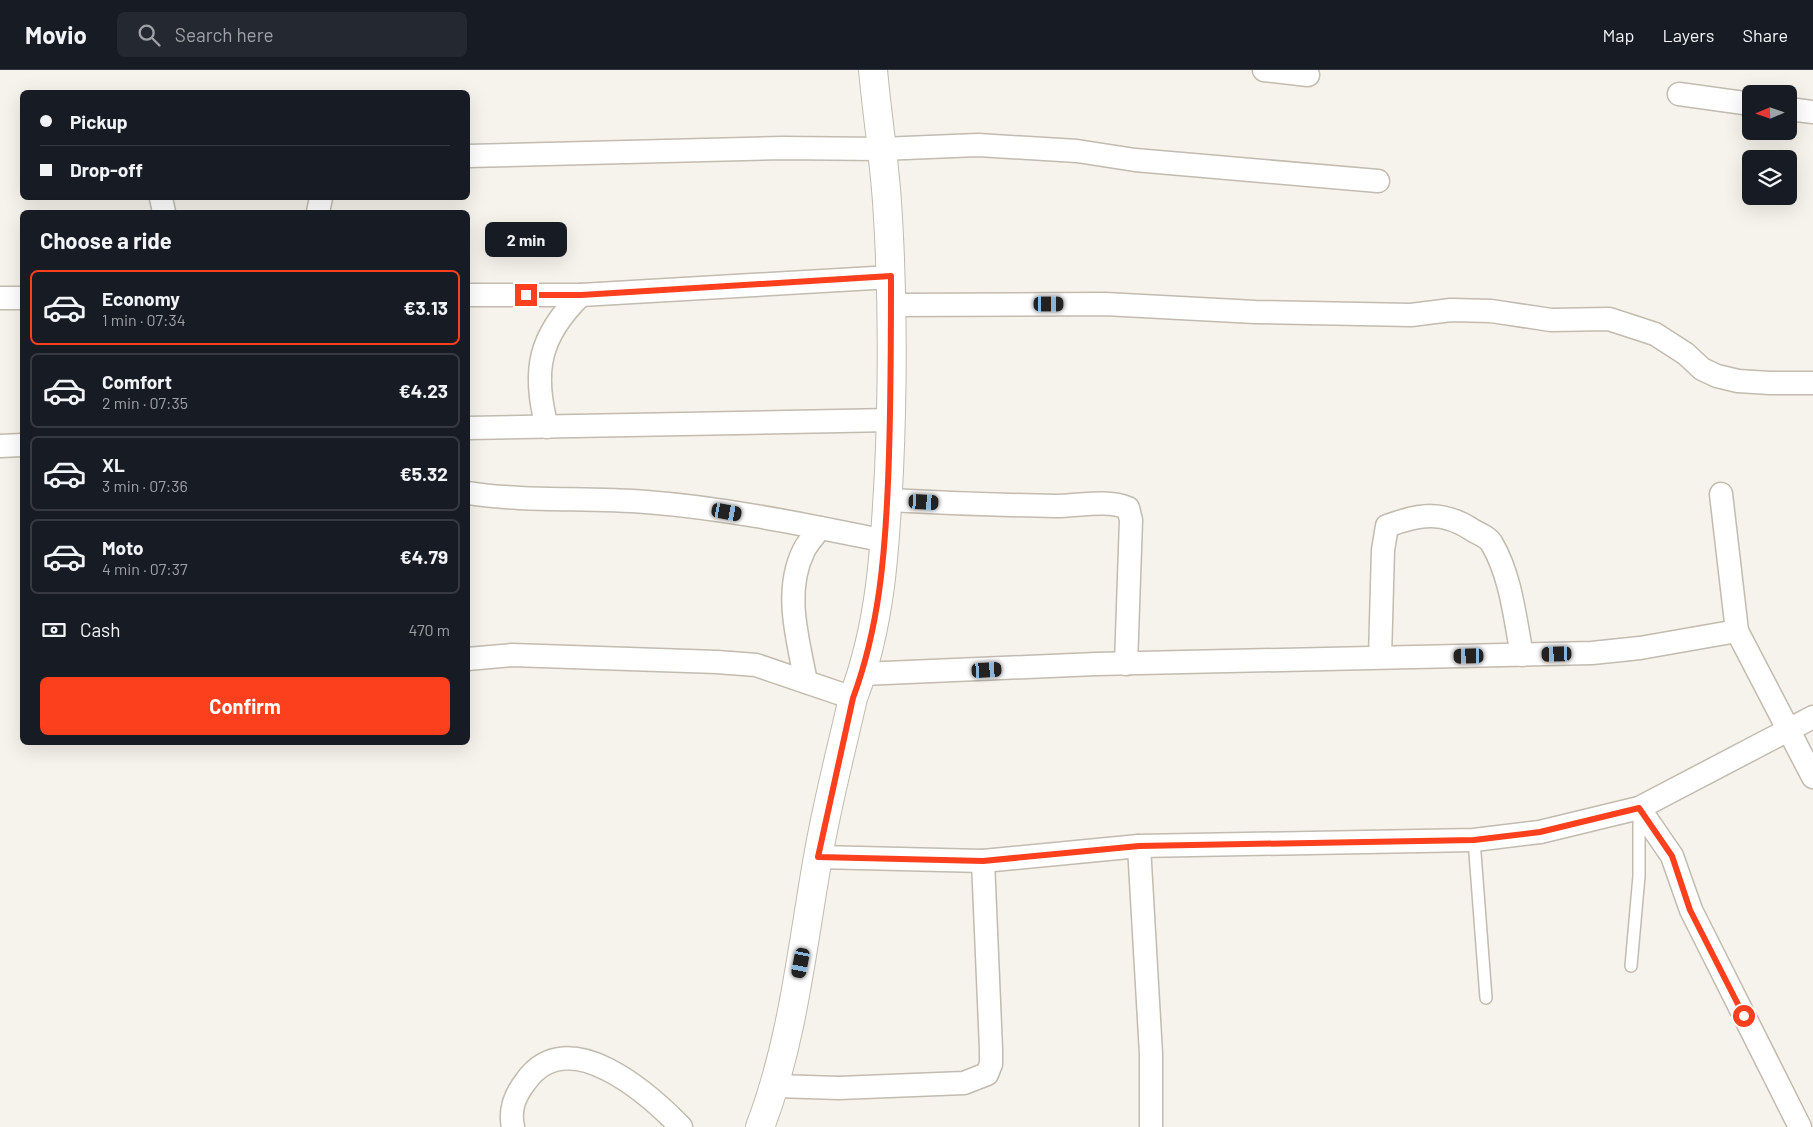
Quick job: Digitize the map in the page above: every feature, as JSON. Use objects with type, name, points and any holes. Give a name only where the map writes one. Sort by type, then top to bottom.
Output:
[{"type":"street","points":[[760,1127],[776,1086],[808,927],[818,857],[878,609],[886,541],[891,420],[891,276],[873,70]]},
{"type":"street","points":[[1264,70],[1308,75]]},
{"type":"street","points":[[1679,94],[1742,103]]},
{"type":"street","points":[[1798,110],[1813,112]]},
{"type":"street","points":[[470,156],[782,148],[881,149],[988,145],[1378,181]]},
{"type":"street","points":[[470,295],[581,295],[891,276]]},
{"type":"street","points":[[547,427],[540,400],[539,374],[547,341],[561,315],[581,295]]},
{"type":"street","points":[[0,298],[20,298]]},
{"type":"street","points":[[891,305],[1105,304],[1255,312],[1412,315],[1451,310],[1491,310],[1551,320],[1610,319],[1655,334],[1686,354],[1702,369],[1717,376],[1738,381],[1813,383]]},
{"type":"street","points":[[470,428],[891,420]]},
{"type":"street","points":[[0,446],[20,444]]},
{"type":"street","points":[[470,493],[556,500],[645,502],[727,512],[886,541]]},
{"type":"street","points":[[1721,494],[1737,631],[1790,729],[1813,777]]},
{"type":"street","points":[[888,500],[997,505],[1079,506],[1117,504],[1128,508],[1131,520],[1126,664]]},
{"type":"street","points":[[1380,657],[1383,550],[1387,526],[1411,517],[1435,515],[1461,522],[1491,542],[1502,563],[1522,655]]},
{"type":"street","points":[[806,682],[795,627],[792,591],[804,550],[820,528]]},
{"type":"street","points":[[470,659],[512,655],[717,662],[756,665],[806,682],[858,686],[1126,664],[1592,653],[1640,648],[1737,631]]},
{"type":"street","points":[[818,857],[983,861],[1139,846],[1474,840],[1540,832],[1639,808],[1813,717]]},
{"type":"street","points":[[1639,808],[1672,856],[1690,910],[1800,1127]]},
{"type":"street","points":[[1139,846],[1151,1054],[1151,1127]]},
{"type":"street","points":[[776,1086],[839,1088],[964,1083],[987,1074],[991,1064],[991,1048],[983,861]]},
{"type":"street","points":[[510,1122],[512,1107],[520,1089],[531,1074],[544,1064],[570,1058],[598,1065],[632,1083],[681,1127]]},
{"type":"lane","points":[[1631,966],[1639,876],[1639,808]]},
{"type":"lane","points":[[1474,840],[1486,998]]},
{"type":"route","points":[[526,295],[581,295],[891,276],[891,420],[886,541],[878,609],[862,674],[853,698],[818,857],[983,861],[1139,846],[1474,840],[1540,832],[1596,820],[1639,808],[1672,856],[1690,910],[1744,1016]]}]
